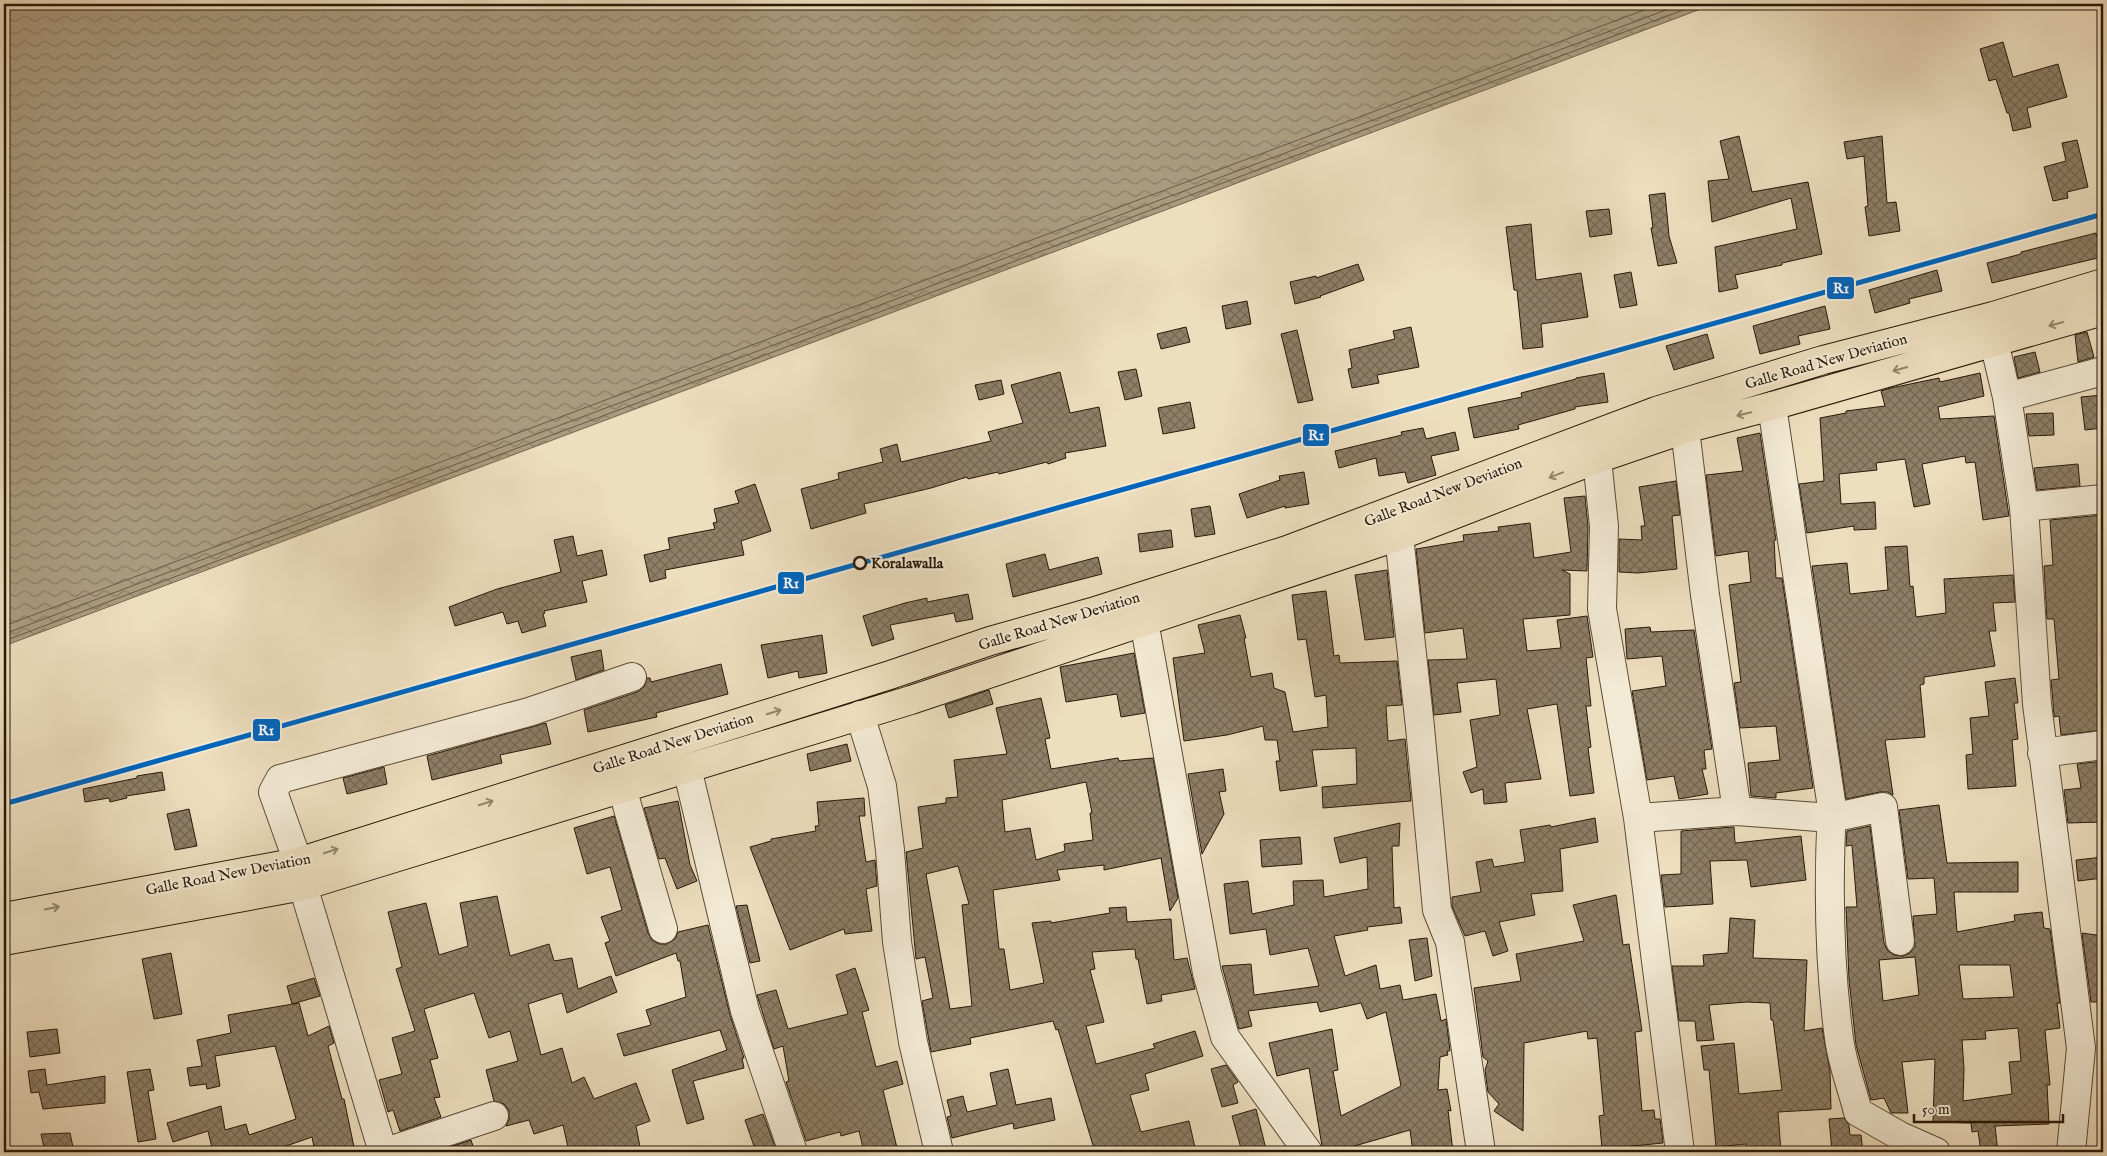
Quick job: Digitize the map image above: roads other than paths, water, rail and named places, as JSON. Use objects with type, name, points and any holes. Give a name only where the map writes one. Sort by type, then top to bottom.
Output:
[{"type":"main road","name":"Galle Road New Deviation","points":[[4,941],[300,874],[622,788],[860,715],[1400,536],[1598,460],[1685,429],[1772,406],[1994,329],[2103,283]]},
{"type":"main road","name":"Galle Road New Deviation","points":[[4,917],[300,874],[990,641],[1092,612],[1287,550],[1656,411],[1823,360],[2103,311]]},
{"type":"street","points":[[1994,329],[2007,397],[2024,507],[2042,753],[2081,1048],[2071,1152]]},
{"type":"street","points":[[2007,397],[2103,371]]},
{"type":"street","points":[[1772,406],[1830,798],[1833,963],[1839,1040],[1858,1112],[1900,1136],[1936,1152]]},
{"type":"street","points":[[1685,429],[1705,595],[1737,810]]},
{"type":"street","points":[[1598,460],[1604,526],[1602,609],[1638,818],[1680,1152]]},
{"type":"street","points":[[2024,507],[2103,499]]},
{"type":"street","points":[[1400,536],[1437,910],[1450,942],[1481,1152]]},
{"type":"street","points":[[1144,621],[1207,973],[1225,1037],[1308,1152]]},
{"type":"street","points":[[494,1116],[384,1152],[300,874],[273,792],[280,779],[529,712],[632,677]]},
{"type":"street","points":[[860,715],[882,786],[899,952],[913,1042],[939,1152]]},
{"type":"street","points":[[2042,753],[2103,745]]},
{"type":"street","points":[[688,768],[745,1011],[793,1152]]},
{"type":"street","points":[[622,788],[663,929]]},
{"type":"street","points":[[1638,818],[1737,810],[1831,818],[1883,807],[1900,941]]},
{"type":"water","points":[[4,4],[1714,4],[4,646]]},
{"type":"place","name":"Koralawalla","points":[[860,563]]}]
